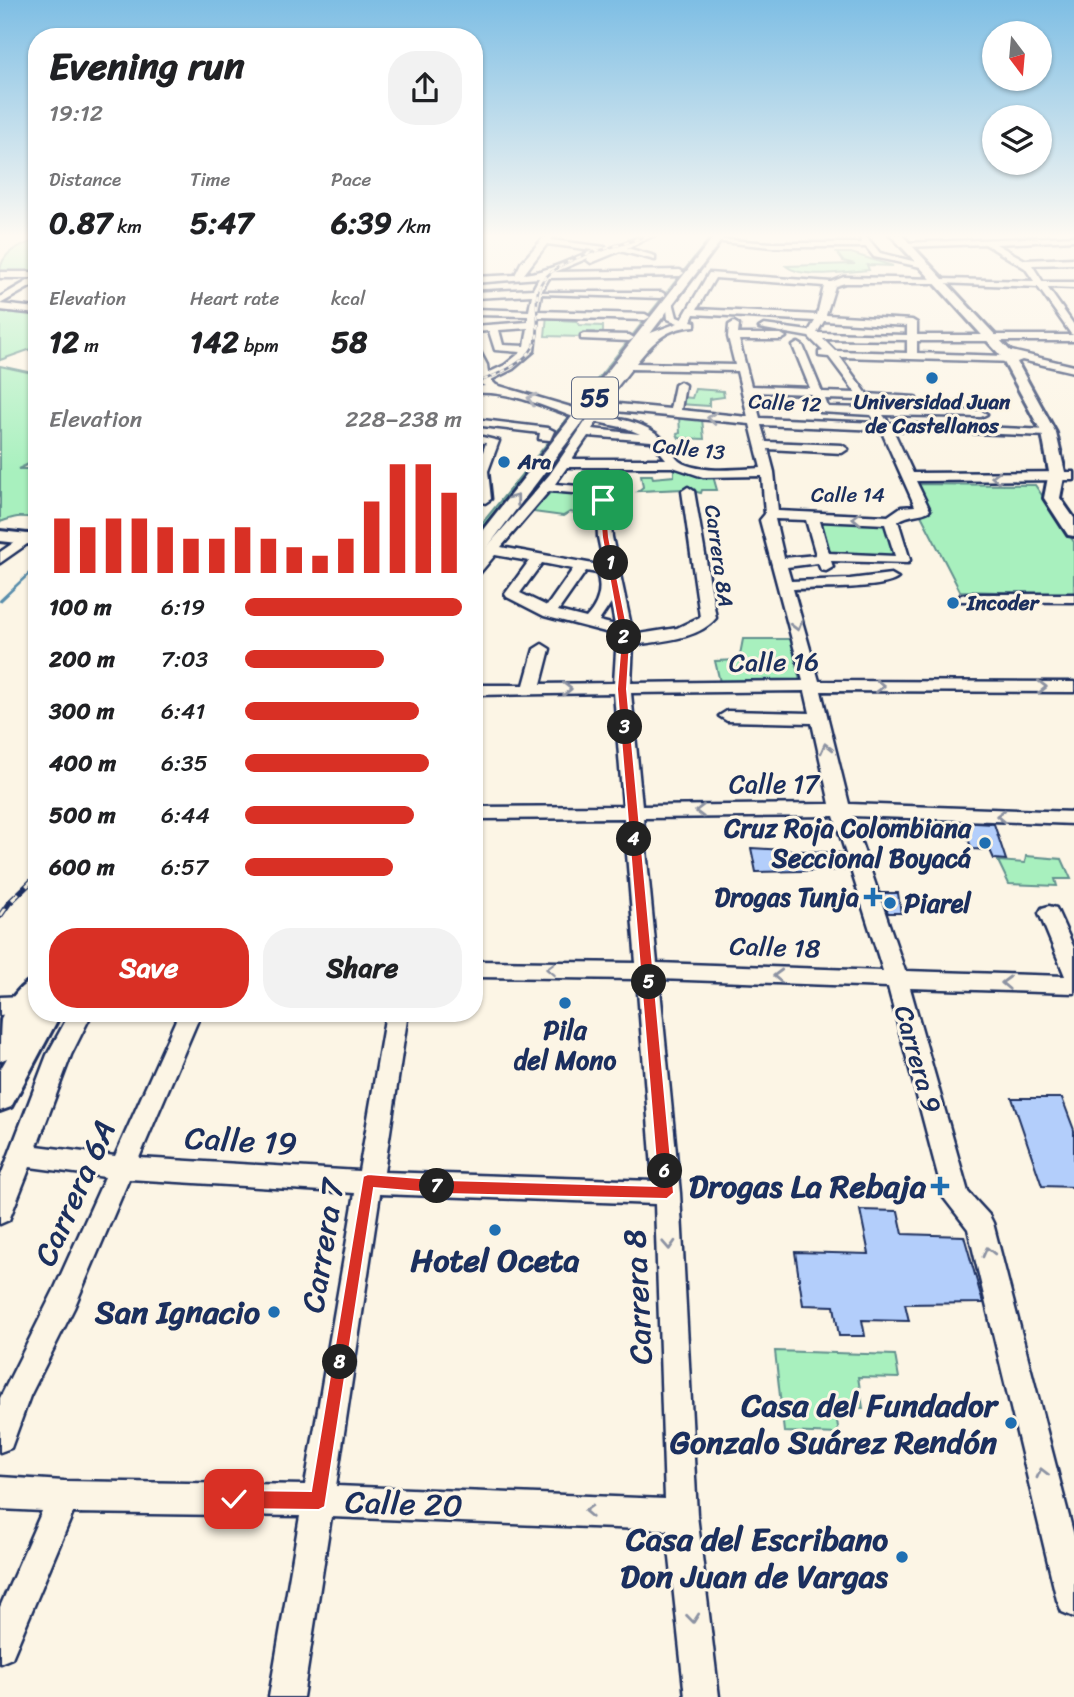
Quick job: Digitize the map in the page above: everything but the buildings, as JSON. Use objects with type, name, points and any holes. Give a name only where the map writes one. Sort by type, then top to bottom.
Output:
[{"type":"main road","name":"55","points":[[483,541],[640,339],[648,313]]},
{"type":"main road","name":"55","points":[[522,467],[546,438],[581,415],[626,366],[656,313]]},
{"type":"main road","points":[[975,313],[1011,356],[1062,433],[1064,481],[1052,498],[1074,531]]},
{"type":"main road","points":[[1011,356],[1049,433],[1064,481]]},
{"type":"main road","points":[[0,530],[28,536]]},
{"type":"main road","points":[[0,536],[28,537]]},
{"type":"main road","points":[[0,1049],[27,1003]]},
{"type":"main road","points":[[0,1098],[27,1003]]},
{"type":"street","points":[[507,313],[507,326]]},
{"type":"street","points":[[483,377],[509,367],[530,348],[533,313]]},
{"type":"street","points":[[536,313],[629,313]]},
{"type":"street","points":[[546,313],[550,314]]},
{"type":"street","points":[[671,313],[673,319],[684,324]]},
{"type":"street","points":[[684,324],[690,313]]},
{"type":"street","points":[[727,313],[912,323],[912,356]]},
{"type":"street","points":[[814,336],[822,320],[822,313]]},
{"type":"street","points":[[1061,313],[1074,332]]},
{"type":"street","points":[[584,337],[640,339],[684,324],[709,325]]},
{"type":"street","points":[[722,325],[734,331],[814,336],[1074,338]]},
{"type":"street","points":[[483,335],[507,326],[533,330]]},
{"type":"street","points":[[483,330],[533,330]]},
{"type":"street","points":[[734,331],[753,421],[768,472],[772,515]]},
{"type":"street","points":[[494,332],[499,348],[530,348]]},
{"type":"street","points":[[814,336],[832,354],[886,427],[907,477],[1064,481]]},
{"type":"street","points":[[981,414],[824,410],[800,349],[832,354],[1011,356],[1074,369]]},
{"type":"street","points":[[581,415],[602,406],[604,397],[626,366],[741,368]]},
{"type":"street","points":[[483,381],[494,388],[581,415],[633,424],[669,453],[674,463]]},
{"type":"street","points":[[676,414],[680,385]]},
{"type":"street","points":[[483,389],[494,388]]},
{"type":"street","points":[[746,389],[912,399],[919,413]]},
{"type":"street","points":[[972,401],[990,430]]},
{"type":"street","name":"Calle 12","points":[[602,406],[753,421],[1049,433]]},
{"type":"street","points":[[483,560],[565,463],[584,432],[581,415]]},
{"type":"street","points":[[483,423],[548,431],[542,437],[546,438]]},
{"type":"street","points":[[584,432],[653,439]]},
{"type":"street","points":[[483,439],[494,441],[483,468]]},
{"type":"street","points":[[760,445],[841,451]]},
{"type":"street","name":"Calle 13","points":[[565,463],[674,463],[703,472],[768,472]]},
{"type":"street","points":[[483,477],[487,502]]},
{"type":"street","points":[[551,481],[589,477]]},
{"type":"street","name":"Calle 14","points":[[772,515],[891,520],[906,510],[923,510],[907,477]]},
{"type":"street","name":"Carrera 8","points":[[551,481],[603,492],[607,568],[621,634],[622,689],[632,811],[667,1193],[681,1515],[702,1697]]},
{"type":"street","name":"Carrera 8A","points":[[621,634],[702,625],[708,618],[688,491]]},
{"type":"street","name":"Carrera 9","points":[[772,515],[767,520],[812,686],[841,810],[897,980],[957,1198],[980,1223],[1074,1600]]},
{"type":"street","points":[[812,517],[828,582]]},
{"type":"street","points":[[780,562],[808,561],[824,557],[903,561],[891,520]]},
{"type":"street","points":[[0,559],[28,540]]},
{"type":"street","points":[[494,547],[607,568]]},
{"type":"street","points":[[494,547],[607,568]]},
{"type":"street","points":[[538,557],[512,594],[549,613],[595,617],[621,634]]},
{"type":"street","points":[[549,613],[583,565]]},
{"type":"street","points":[[595,617],[608,593],[607,568]]},
{"type":"street","points":[[786,585],[850,583],[891,578]]},
{"type":"street","points":[[966,598],[1074,598]]},
{"type":"street","points":[[531,690],[542,649]]},
{"type":"street","name":"Calle 16","points":[[483,691],[812,686],[1074,687]]},
{"type":"street","points":[[727,716],[818,718]]},
{"type":"street","name":"Calle 17","points":[[483,813],[841,810],[1074,818]]},
{"type":"street","points":[[1049,913],[1074,973]]},
{"type":"street","name":"Calle 18","points":[[483,969],[648,971],[1074,985]]},
{"type":"street","points":[[0,1212],[22,1155],[27,1134],[59,1055],[76,1022]]},
{"type":"street","name":"Carrera 6A","points":[[0,1437],[18,1389],[64,1299],[186,1022]]},
{"type":"street","name":"Carrera 7","points":[[286,1697],[395,1022]]},
{"type":"street","name":"Calle 19","points":[[22,1155],[124,1168],[445,1187],[667,1193]]},
{"type":"street","name":"Calle 20","points":[[0,1493],[64,1497],[319,1501],[681,1515]]},
{"type":"street","points":[[0,1646],[64,1497]]},
{"type":"green space","points":[[0,313],[28,313],[28,350],[0,360]]},
{"type":"green space","points":[[650,313],[654,313],[584,403],[575,407]]},
{"type":"green space","points":[[547,315],[560,315],[560,320],[576,321],[579,325],[603,326],[603,337],[596,337],[595,332],[583,332],[583,337],[545,336]]},
{"type":"green space","points":[[0,366],[28,372],[28,464],[18,469],[28,469],[28,518],[17,517],[0,522]]},
{"type":"green space","points":[[695,389],[723,391],[724,397],[709,399],[709,406],[679,404],[681,397],[692,398]]},
{"type":"green space","points":[[572,413],[575,414],[483,532],[483,522]]},
{"type":"green space","points":[[679,416],[702,419],[704,439],[679,438]]},
{"type":"green space","points":[[674,470],[713,476],[717,490],[702,490],[701,493],[684,489],[638,491],[643,487],[641,475],[652,475],[653,478],[674,476]]},
{"type":"green space","points":[[905,484],[1035,485],[1074,542],[1074,594],[960,591]]},
{"type":"green space","points":[[546,488],[602,492],[596,510],[585,509],[580,514],[570,512],[563,516],[526,511]]},
{"type":"green space","points":[[819,519],[887,521],[898,557],[824,557]]},
{"type":"green space","points":[[743,639],[791,639],[800,681],[720,682],[715,661],[739,660]]},
{"type":"green space","points":[[1026,856],[1062,859],[1071,879],[1055,879],[1057,886],[1009,884],[998,861],[1025,863]]},
{"type":"green space","points":[[775,1351],[895,1355],[899,1378],[858,1377],[863,1408],[835,1407],[839,1434],[784,1432]]},
{"type":"waterway","points":[[0,601],[28,575]]},
{"type":"railway","points":[[483,380],[502,372],[526,356],[537,336],[537,313]]},
{"type":"railway","points":[[0,916],[28,885]]},
{"type":"place","name":"Universidad Juan de Castellanos","points":[[932,378]]},
{"type":"place","name":"Ara","points":[[504,462]]},
{"type":"place","name":"Incoder","points":[[953,603]]},
{"type":"place","name":"Cruz Roja Colombiana Seccional Boyacá","points":[[985,843]]},
{"type":"place","name":"Drogas Tunja","points":[[873,897]]},
{"type":"place","name":"Piarel","points":[[890,903]]},
{"type":"place","name":"Pila del Mono","points":[[565,1003]]},
{"type":"place","name":"Drogas La Rebaja","points":[[940,1186]]},
{"type":"place","name":"Hotel Oceta","points":[[495,1230]]},
{"type":"place","name":"San Ignacio","points":[[274,1312]]},
{"type":"place","name":"Casa del Fundador Gonzalo Suárez Rendón","points":[[1011,1423]]},
{"type":"place","name":"Casa del Escribano Don Juan de Vargas","points":[[902,1557]]},
{"type":"route","points":[[234,1499],[319,1501],[368,1181],[445,1187],[667,1193],[622,689],[626,641],[606,537],[603,500]]}]
